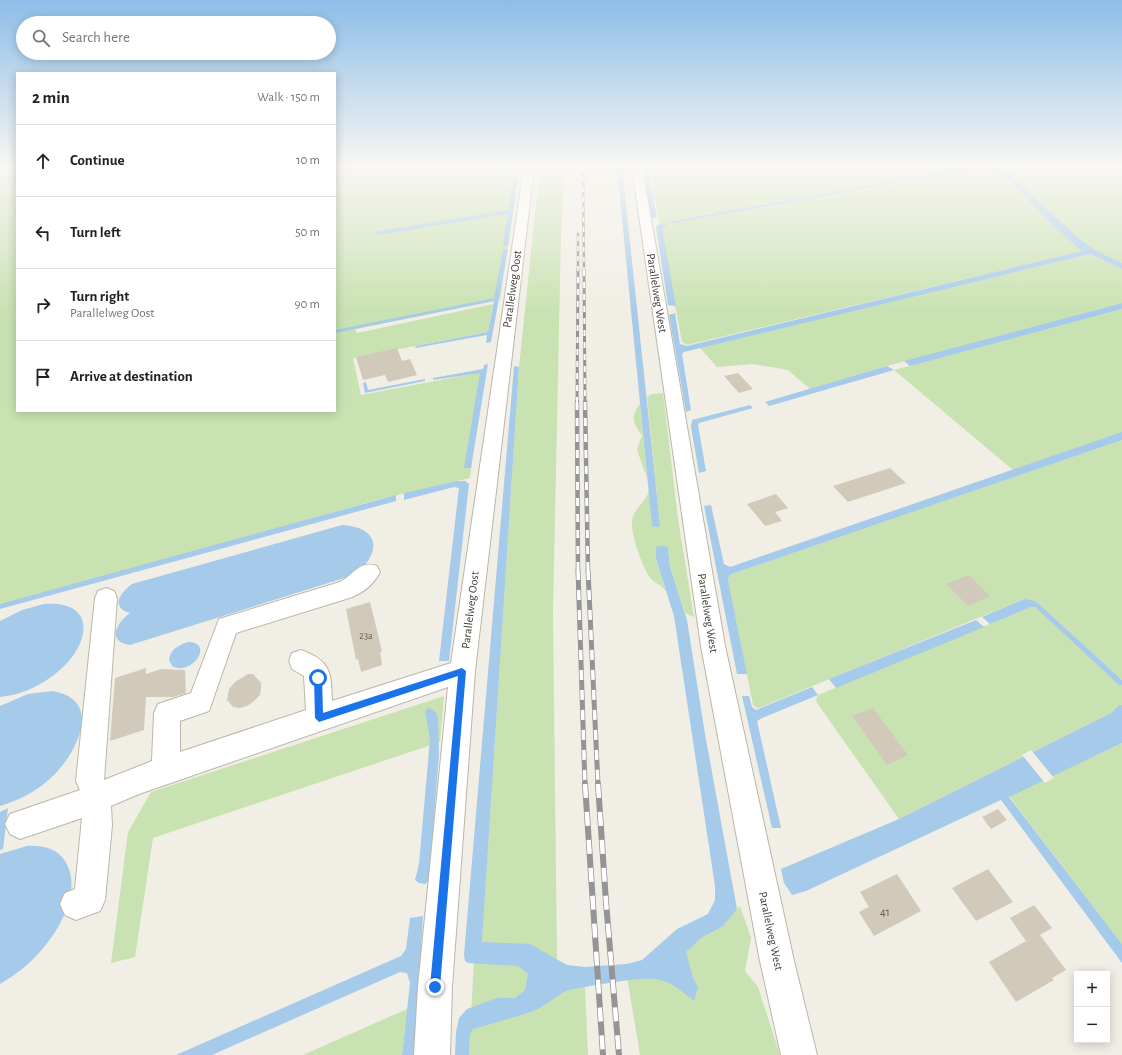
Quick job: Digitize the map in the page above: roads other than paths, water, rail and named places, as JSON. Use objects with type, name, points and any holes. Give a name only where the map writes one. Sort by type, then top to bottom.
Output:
[{"type":"street","name":"Parallelweg Oost","points":[[432,1055],[435,987],[462,671],[522,216]]},
{"type":"street","name":"Parallelweg West","points":[[645,216],[713,646],[777,961],[799,1055]]},
{"type":"street","points":[[166,771],[167,713],[200,702],[226,626],[346,590],[354,586],[368,572]]},
{"type":"street","points":[[76,904],[89,900],[97,825],[97,798],[90,782],[106,598]]},
{"type":"street","points":[[301,661],[310,665],[315,670],[318,678],[319,718]]},
{"type":"street","points":[[20,824],[57,813],[97,798],[135,781],[462,671]]},
{"type":"water","points":[[470,216],[494,216],[377,235],[375,232]]},
{"type":"water","points":[[508,216],[512,216],[508,246],[503,246]]},
{"type":"water","points":[[622,216],[627,216],[660,525],[657,527],[652,526]]},
{"type":"water","points":[[650,216],[657,216],[657,218],[650,218]]},
{"type":"water","points":[[700,216],[713,216],[670,224],[668,222]]},
{"type":"water","points":[[1044,216],[1055,216],[1076,236],[1097,251],[1122,263],[1122,269],[1090,254],[684,352],[682,354],[691,410],[686,412],[669,315],[675,313],[680,344],[687,346],[1082,251]]},
{"type":"water","points":[[664,223],[667,225],[662,228],[676,306],[668,305],[656,227],[657,225]]},
{"type":"water","points":[[508,249],[491,342],[486,343],[487,335],[415,348],[416,346],[488,332],[494,301],[336,333],[336,330],[494,298],[503,250]]},
{"type":"water","points":[[1122,303],[1122,309],[910,366],[904,361]]},
{"type":"water","points":[[488,364],[471,468],[464,468],[480,373],[433,380],[433,378],[483,369],[484,365]]},
{"type":"water","points":[[514,366],[519,367],[482,942],[530,944],[567,965],[585,967],[627,964],[642,960],[677,929],[708,914],[715,900],[715,886],[674,616],[656,559],[656,547],[662,546],[668,547],[670,567],[687,620],[705,734],[737,909],[723,926],[701,938],[686,952],[693,978],[698,987],[694,1001],[669,983],[652,979],[629,980],[568,990],[533,1011],[473,1029],[470,1034],[469,1055],[455,1055],[456,1032],[459,1018],[467,1009],[497,998],[515,998],[525,990],[528,974],[518,966],[468,963],[465,961],[464,955]]},
{"type":"water","points":[[887,366],[894,370],[769,406],[765,402]]},
{"type":"water","points":[[425,379],[425,381],[365,393],[363,383],[366,382],[368,390]]},
{"type":"water","points":[[750,405],[753,408],[699,423],[698,425],[706,471],[699,473],[691,427],[692,420]]},
{"type":"water","points":[[1122,432],[1122,440],[732,574],[729,576],[728,580],[747,674],[737,674],[704,506],[711,505],[724,564],[730,567]]},
{"type":"water","points":[[457,481],[465,481],[469,484],[449,661],[439,661],[459,488],[454,487],[404,500],[404,493]]},
{"type":"water","points":[[396,495],[396,501],[0,609],[0,604]]},
{"type":"water","points":[[342,525],[355,527],[364,531],[370,536],[373,543],[373,550],[369,559],[354,575],[130,645],[122,643],[118,640],[116,631],[118,626],[130,613],[120,607],[119,600],[124,591],[132,584]]},
{"type":"water","points":[[1024,599],[1038,603],[1122,680],[1122,685],[1120,686],[1035,607],[1031,607],[990,624],[982,617]]},
{"type":"water","points":[[44,604],[61,605],[73,609],[80,616],[83,625],[83,636],[78,647],[61,669],[48,679],[33,688],[17,694],[0,697],[0,621],[22,610]]},
{"type":"water","points":[[976,620],[984,627],[836,688],[829,679]]},
{"type":"water","points":[[188,642],[196,643],[200,647],[198,658],[187,667],[180,668],[172,666],[169,660],[171,653],[178,646]]},
{"type":"water","points":[[812,687],[818,695],[757,721],[781,828],[772,828],[742,696],[749,696],[752,707],[756,710]]},
{"type":"water","points":[[52,691],[68,696],[77,704],[81,714],[81,726],[78,739],[64,764],[55,774],[30,793],[15,801],[0,806],[0,706],[28,694]]},
{"type":"water","points":[[1119,705],[1122,705],[1122,743],[1009,797],[1122,944],[1122,963],[1001,800],[806,891],[792,895],[784,883],[781,869],[899,819],[1111,713]]},
{"type":"water","points":[[428,708],[437,714],[438,718],[439,755],[429,881],[425,884],[419,883],[415,880],[419,864],[430,739],[425,711]]},
{"type":"water","points":[[8,808],[3,849],[0,850],[0,812]]},
{"type":"water","points":[[27,846],[48,848],[58,853],[65,861],[70,874],[71,888],[69,903],[56,931],[47,944],[25,967],[0,984],[0,854]]},
{"type":"water","points":[[423,916],[415,1055],[402,1055],[410,983],[407,973],[400,972],[212,1055],[176,1055],[401,956],[406,949],[410,918]]},
{"type":"railway","points":[[583,216],[584,271]]},
{"type":"railway","points":[[578,234],[578,270]]},
{"type":"railway","points":[[577,403],[578,270]]},
{"type":"railway","points":[[584,270],[585,403]]},
{"type":"railway","points":[[585,402],[588,571]]},
{"type":"railway","points":[[577,403],[578,571]]},
{"type":"railway","points":[[578,570],[585,785]]},
{"type":"railway","points":[[588,570],[598,785]]},
{"type":"railway","points":[[585,784],[603,1055]]},
{"type":"railway","points":[[598,784],[619,1055]]}]
